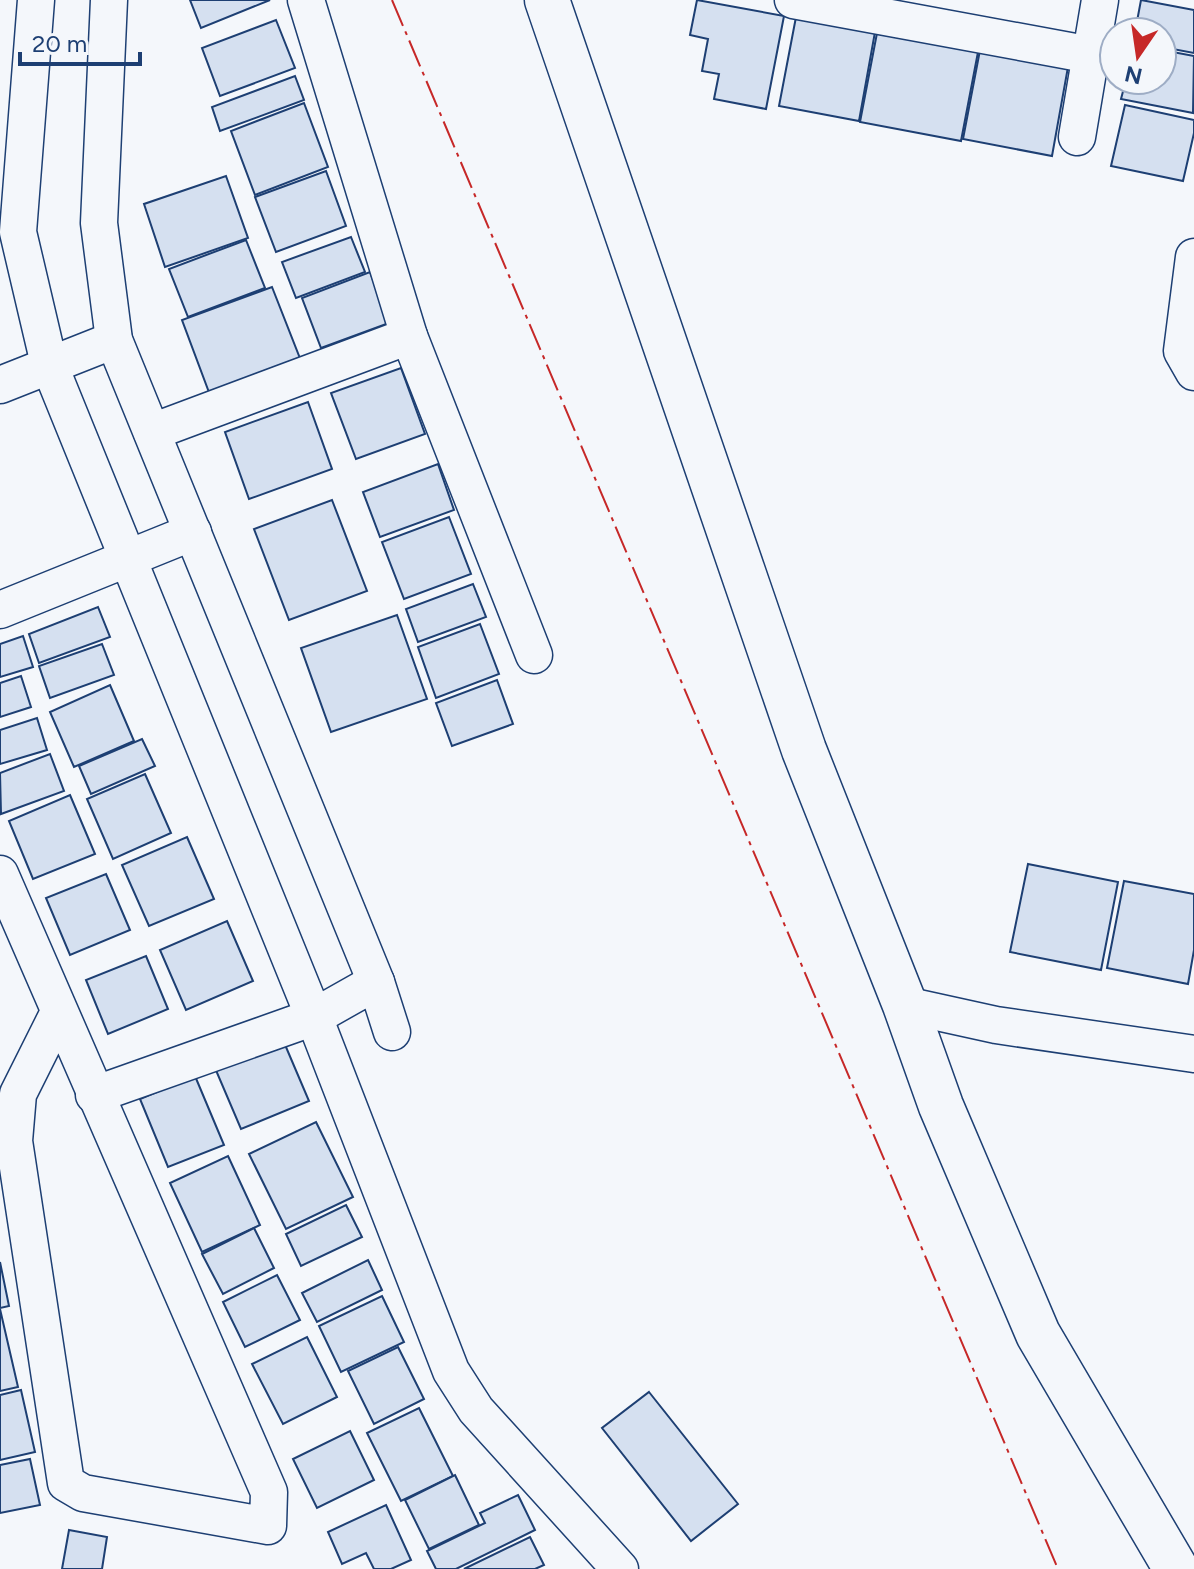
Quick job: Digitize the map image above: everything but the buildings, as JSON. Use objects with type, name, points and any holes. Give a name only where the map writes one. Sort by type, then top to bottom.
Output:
[{"type":"street","points":[[36,0],[18,232],[49,364],[314,1017],[451,1371],[476,1410],[620,1569]]},
{"type":"street","points":[[109,0],[99,223],[114,340],[376,982],[392,1032]]},
{"type":"street","points":[[306,0],[409,336],[534,655]]},
{"type":"street","points":[[547,0],[804,750],[905,1005],[941,1106],[1038,1334],[1176,1569]]},
{"type":"street","points":[[793,0],[931,12],[1091,55]]},
{"type":"street","points":[[1077,137],[1100,0]]},
{"type":"street","points":[[1194,257],[1182,351],[1194,372]]},
{"type":"street","points":[[152,432],[409,336]]},
{"type":"street","points":[[0,385],[114,340]]},
{"type":"street","points":[[0,610],[193,532]]},
{"type":"street","points":[[0,874],[269,1492],[268,1526],[83,1493],[66,1483],[14,1141],[18,1094],[59,1012]]},
{"type":"street","points":[[94,1095],[314,1017],[376,982]]},
{"type":"street","points":[[905,1005],[996,1025],[1194,1054]]},
{"type":"power","points":[[392,0],[1058,1569]]}]
